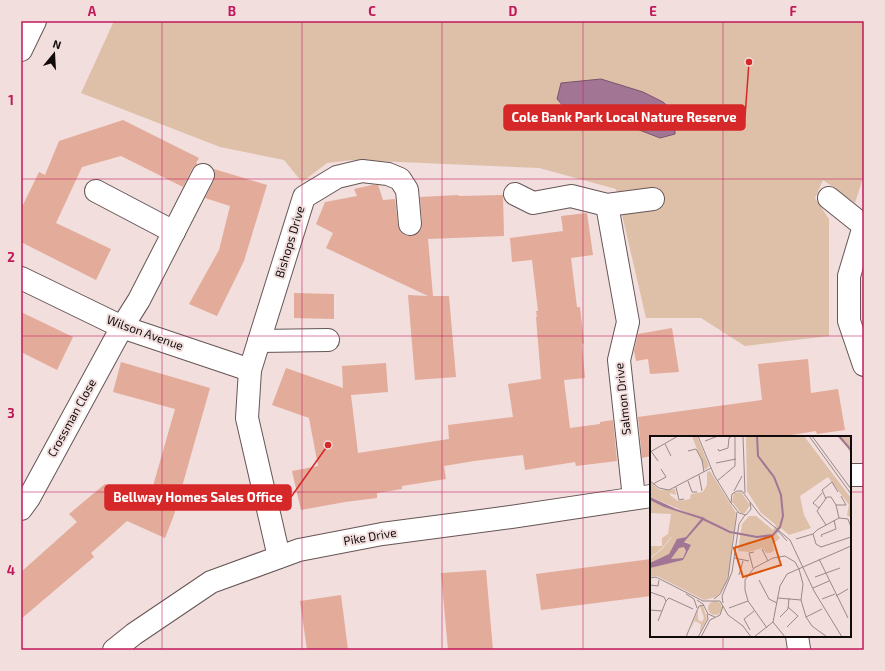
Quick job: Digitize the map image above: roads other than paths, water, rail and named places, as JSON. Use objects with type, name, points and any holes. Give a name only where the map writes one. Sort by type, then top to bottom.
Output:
[{"type":"street","points":[[21,50],[35,21]]},
{"type":"street","name":"Bishops Drive","points":[[279,557],[247,418],[250,370],[304,197],[337,177],[362,171],[388,174],[400,179],[407,190],[410,224]]},
{"type":"street","name":"Crossman Close","points":[[21,509],[29,498],[122,327],[140,300],[203,175]]},
{"type":"street","points":[[96,191],[174,232]]},
{"type":"street","points":[[514,194],[533,203],[571,196],[607,206],[653,199]]},
{"type":"street","points":[[830,198],[864,226],[849,321],[864,365]]},
{"type":"street","name":"Salmon Drive","points":[[607,206],[628,322],[619,360],[642,497]]},
{"type":"street","name":"Wilson Avenue","points":[[21,278],[122,327],[250,370]]},
{"type":"street","points":[[259,341],[328,340]]},
{"type":"street","points":[[851,475],[864,475]]},
{"type":"street","name":"Pike Drive","points":[[114,650],[134,634],[211,582],[299,550],[382,534],[511,517],[642,497]]},
{"type":"place","name":"Cole Bank Park Local Nature Reserve","points":[[749,62]]},
{"type":"place","name":"Bellway Homes Sales Office","points":[[328,445]]}]
